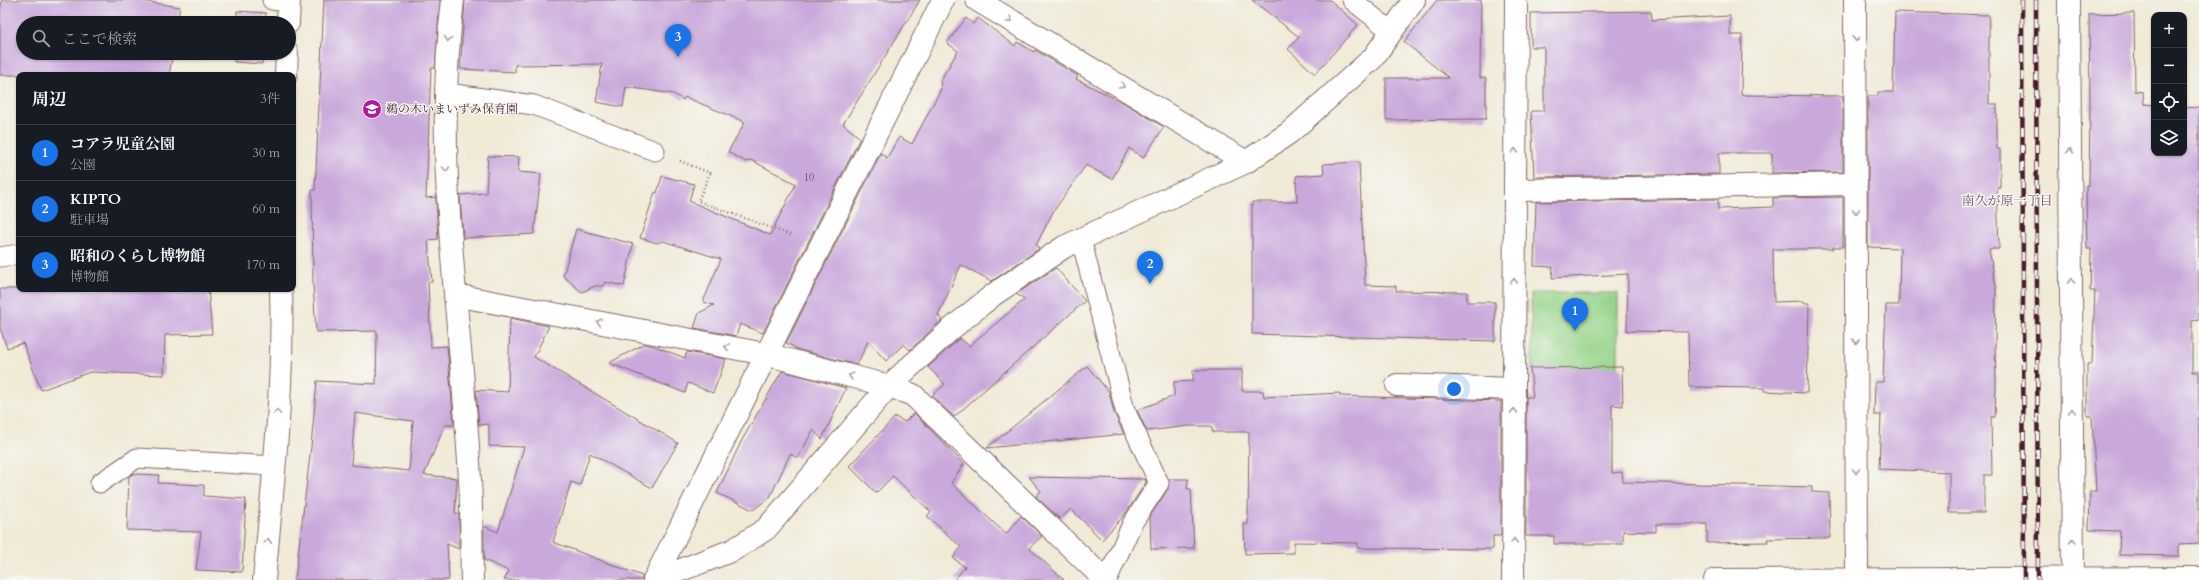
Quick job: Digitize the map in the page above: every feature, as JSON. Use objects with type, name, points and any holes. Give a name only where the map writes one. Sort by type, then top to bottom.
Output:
[{"type":"street","points":[[453,0],[447,46],[446,186],[470,480],[472,580]]},
{"type":"street","points":[[654,580],[765,354],[943,0]]},
{"type":"street","points":[[977,0],[1246,162]]},
{"type":"street","points":[[654,580],[733,550],[766,529],[889,386],[950,330],[993,295],[1064,247],[1246,162],[1294,128],[1373,58],[1414,0]]},
{"type":"street","points":[[1514,580],[1516,0]]},
{"type":"street","points":[[1855,0],[1857,579]]},
{"type":"street","points":[[2069,0],[2074,579]]},
{"type":"street","points":[[283,1],[286,16]]},
{"type":"street","points":[[286,72],[287,60]]},
{"type":"street","points":[[1515,190],[1856,184]]},
{"type":"street","points":[[264,580],[275,466],[282,320],[281,292]]},
{"type":"street","points":[[455,295],[765,354],[889,386],[913,395],[1106,580]]},
{"type":"street","points":[[1397,385],[1514,389]]},
{"type":"street","points":[[1715,580],[2199,578]]},
{"type":"lane","points":[[1352,0],[1392,32]]},
{"type":"lane","points":[[446,93],[534,105],[655,151]]},
{"type":"lane","points":[[1081,239],[1125,410],[1159,483],[1132,524],[1106,580]]},
{"type":"lane","points":[[0,257],[16,254]]},
{"type":"lane","points":[[100,483],[137,458],[275,466]]},
{"type":"path","points":[[655,151],[710,173],[698,201],[819,246]]},
{"type":"green space","points":[[1531,293],[1618,293],[1618,369],[1532,369]]},
{"type":"building","points":[[2,0],[136,0],[180,7],[178,16],[16,16],[16,60],[172,60],[170,72],[16,72],[16,75],[0,75],[0,13]]},
{"type":"building","points":[[324,0],[440,0],[435,68],[431,68],[426,198],[436,197],[438,239],[428,240],[432,282],[428,282],[431,347],[447,346],[454,425],[445,425],[424,475],[457,478],[455,513],[459,515],[459,549],[447,544],[449,580],[295,580],[311,447],[317,381],[376,384],[377,331],[316,332],[313,284],[312,190],[315,190]],"holes":[[[355,413],[413,421],[409,471],[351,465]]]},
{"type":"building","points":[[465,0],[920,0],[843,124],[860,138],[763,333],[740,324],[736,336],[694,328],[699,313],[714,305],[703,302],[721,259],[663,241],[657,243],[640,238],[655,192],[657,193],[662,176],[694,184],[689,201],[770,235],[796,184],[751,160],[746,162],[728,152],[745,122],[685,97],[683,100],[674,94],[626,87],[623,107],[596,102],[602,64],[515,65],[515,72],[460,69]]},
{"type":"building","points":[[1252,0],[1330,0],[1358,25],[1315,74],[1288,49],[1299,37]]},
{"type":"building","points":[[1437,0],[1481,0],[1480,78],[1486,78],[1486,119],[1386,120],[1386,78],[1449,78],[1404,42]]},
{"type":"building","points":[[237,11],[266,13],[266,16],[237,16]]},
{"type":"building","points":[[1651,11],[1652,20],[1730,16],[1730,35],[1742,35],[1741,95],[1843,96],[1843,172],[1772,173],[1772,153],[1719,153],[1719,174],[1534,177],[1531,111],[1544,111],[1544,47],[1531,47],[1531,13]]},
{"type":"building","points":[[1895,12],[1989,15],[1989,104],[1997,104],[1997,149],[2000,149],[2000,188],[1997,188],[1999,249],[1989,249],[1996,287],[1996,385],[1995,417],[1991,417],[1992,475],[1984,475],[1984,513],[1949,513],[1949,472],[1879,469],[1881,415],[1874,415],[1875,382],[1883,382],[1886,305],[1899,305],[1900,248],[1868,247],[1868,96],[1878,96],[1878,92],[1893,92]]},
{"type":"building","points":[[2134,13],[2135,91],[2143,92],[2144,104],[2151,105],[2151,156],[2187,156],[2187,107],[2199,108],[2199,320],[2192,321],[2192,372],[2199,372],[2199,543],[2179,544],[2179,556],[2119,555],[2120,531],[2089,530],[2090,491],[2096,491],[2092,416],[2087,416],[2087,364],[2092,364],[2095,291],[2090,291],[2091,249],[2087,249],[2086,186],[2089,186],[2090,103],[2089,14]]},
{"type":"building","points":[[966,18],[973,24],[978,18],[1015,46],[1017,42],[1034,52],[1035,50],[1078,76],[1076,79],[1124,103],[1164,127],[1143,158],[1129,148],[1112,179],[1086,165],[1053,212],[1036,245],[1039,249],[992,281],[961,265],[938,315],[942,320],[910,350],[904,344],[886,361],[868,341],[857,365],[796,349],[786,343],[881,153],[887,158],[899,137],[912,144],[941,89],[940,81],[958,51],[947,43]]},
{"type":"building","points":[[234,60],[262,60],[262,64],[234,62]]},
{"type":"building","points":[[488,156],[519,157],[518,172],[541,174],[534,234],[463,238],[460,195],[486,193]]},
{"type":"building","points":[[1359,162],[1365,285],[1396,286],[1396,291],[1467,292],[1467,302],[1495,302],[1495,341],[1252,334],[1252,202],[1297,202],[1296,176],[1324,174],[1323,164]]},
{"type":"building","points":[[1843,197],[1843,247],[1833,247],[1833,249],[1773,249],[1774,302],[1804,301],[1804,303],[1809,303],[1807,393],[1764,391],[1764,388],[1689,387],[1688,332],[1627,331],[1628,274],[1552,278],[1553,267],[1534,266],[1536,202],[1718,199],[1718,209],[1773,207],[1773,198]]},
{"type":"building","points":[[576,229],[633,244],[624,286],[605,282],[603,286],[595,286],[582,292],[563,276]]},
{"type":"building","points":[[1056,268],[1085,301],[954,417],[932,396],[945,384],[928,367],[960,338],[969,346],[1025,299],[1016,294]]},
{"type":"building","points":[[0,289],[16,289],[16,292],[208,292],[212,334],[165,335],[164,375],[90,372],[41,390],[23,343],[7,348],[0,328]]},
{"type":"building","points":[[510,318],[549,326],[534,357],[678,443],[652,488],[590,453],[580,485],[571,482],[553,542],[642,576],[642,580],[504,580],[509,571],[484,560],[484,526],[498,532],[524,447],[489,446],[489,424],[479,425],[476,390],[508,392]]},
{"type":"building","points":[[644,344],[654,346],[685,358],[687,352],[726,359],[713,393],[688,383],[685,393],[609,363]]},
{"type":"building","points":[[1087,366],[1109,392],[1114,413],[1124,434],[987,448]]},
{"type":"building","points":[[1622,367],[1623,406],[1612,405],[1612,473],[1622,472],[1623,482],[1812,487],[1812,492],[1829,493],[1830,538],[1767,539],[1768,542],[1707,543],[1707,524],[1656,524],[1656,532],[1623,531],[1623,544],[1554,544],[1554,536],[1526,536],[1526,397],[1533,397],[1530,368]]},
{"type":"building","points":[[1193,370],[1242,370],[1242,391],[1263,391],[1264,397],[1340,393],[1340,396],[1501,401],[1501,536],[1493,536],[1493,549],[1358,548],[1358,543],[1294,542],[1294,553],[1245,554],[1244,524],[1248,524],[1249,432],[1213,432],[1211,426],[1189,426],[1147,431],[1137,410],[1174,396],[1174,382],[1193,381]]},
{"type":"building","points":[[782,371],[846,388],[822,439],[813,430],[798,458],[790,454],[770,497],[753,510],[717,493],[742,440]]},
{"type":"building","points":[[914,413],[964,464],[951,483],[1006,534],[1021,516],[1042,536],[1029,548],[1064,580],[954,580],[965,567],[953,558],[961,547],[927,516],[931,512],[893,476],[876,493],[849,466],[895,417],[905,422]]},
{"type":"building","points":[[133,474],[159,475],[158,483],[204,485],[204,496],[246,499],[242,572],[196,570],[201,532],[127,530],[129,477]]},
{"type":"building","points":[[1029,477],[1145,479],[1146,482],[1126,513],[1102,540],[1071,509],[1060,519],[1036,497],[1041,491]]},
{"type":"building","points":[[1169,479],[1188,479],[1187,489],[1191,489],[1194,548],[1151,549],[1150,516],[1168,489]]},
{"type":"railway","points":[[2022,0],[2024,580]]},
{"type":"railway","points":[[2036,0],[2038,580]]},
{"type":"place","name":"昭和のくらし博物館","points":[[678,57]]},
{"type":"place","name":"鵜の木いまいずみ保育園","points":[[372,109]]},
{"type":"place","name":"KIPTO","points":[[1150,284]]},
{"type":"place","name":"コアラ児童公園","points":[[1575,331]]},
{"type":"district","name":"南久が原一丁目","points":[[2007,200]]}]
